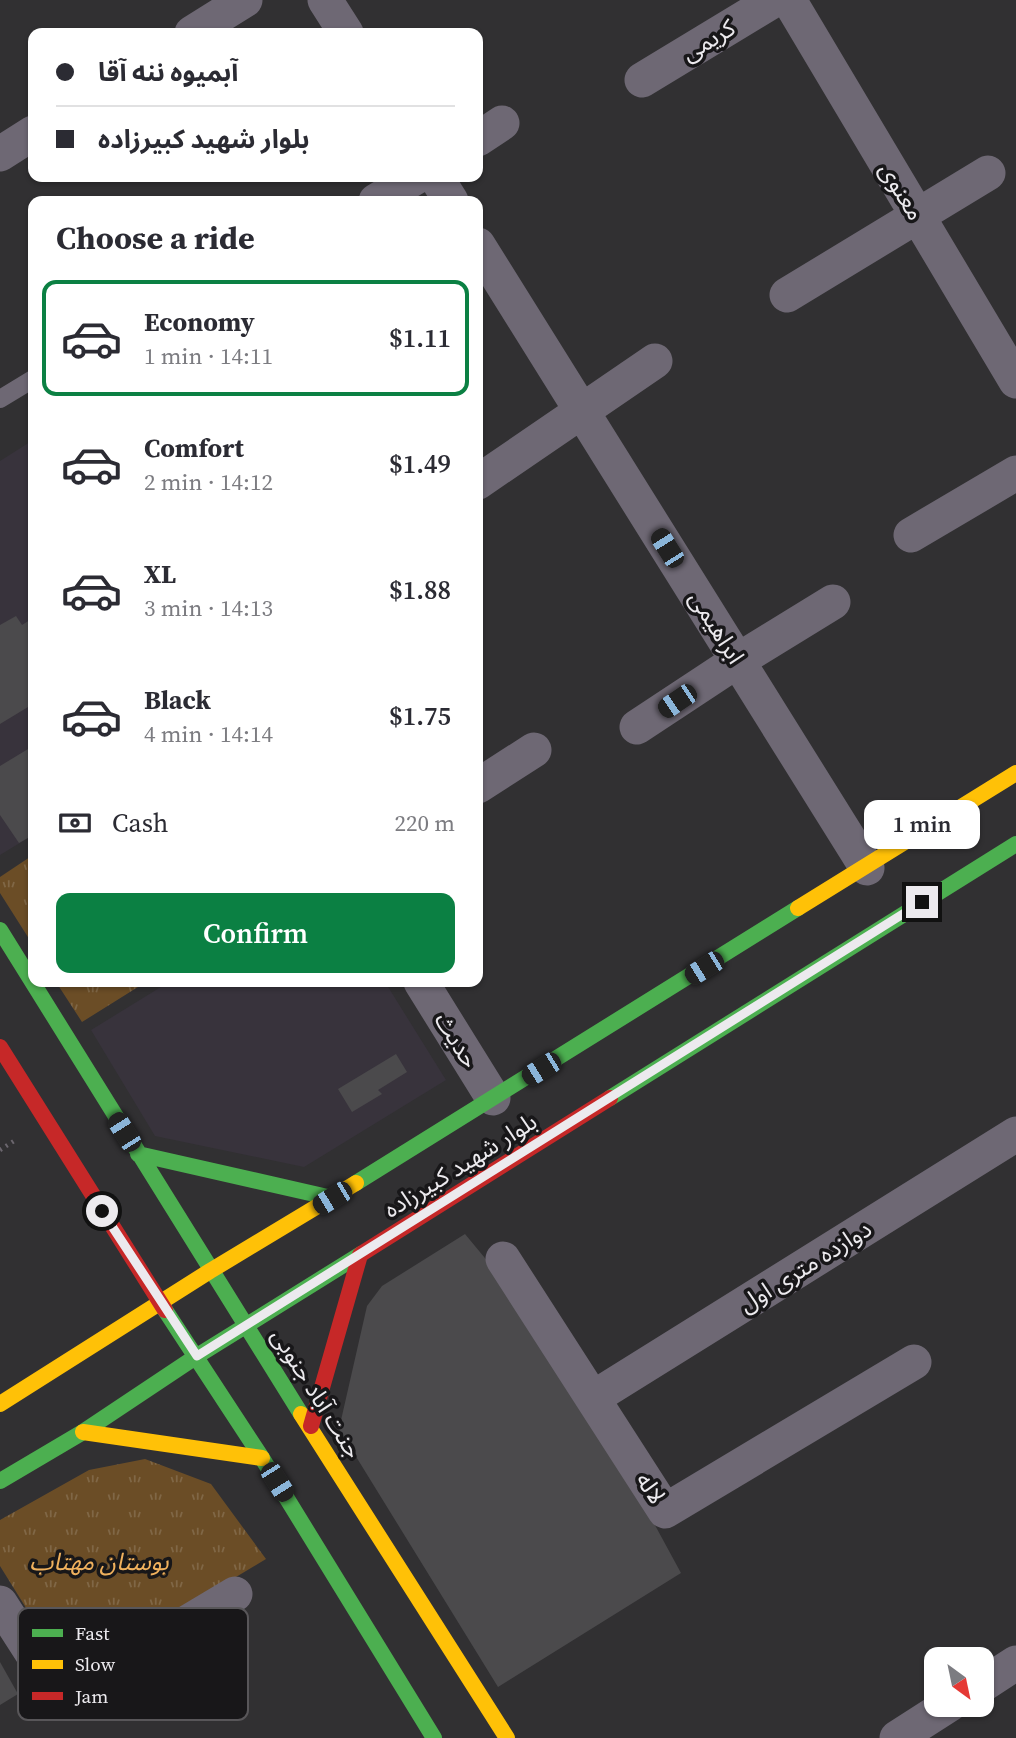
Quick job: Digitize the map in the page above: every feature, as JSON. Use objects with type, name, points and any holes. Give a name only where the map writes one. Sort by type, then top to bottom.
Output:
[{"type":"main road","name":"بلوار شهید کبیرزاده","points":[[0,1404],[210,1271],[867,868],[1016,773]]},
{"type":"main road","name":"بلوار شهید کبیرزاده","points":[[0,1481],[83,1432],[246,1325],[1016,844]]},
{"type":"main road","name":"جنت آباد جنوبی","points":[[0,930],[28,975]]},
{"type":"main road","name":"جنت آباد جنوبی","points":[[35,987],[210,1271],[508,1738]]},
{"type":"main road","points":[[0,1047],[161,1304],[262,1458],[435,1738]]},
{"type":"main road","points":[[138,1154],[332,1198]]},
{"type":"main road","points":[[311,1426],[359,1255]]},
{"type":"main road","points":[[83,1432],[262,1458]]},
{"type":"street","points":[[200,28],[245,0]]},
{"type":"street","points":[[325,0],[343,28]]},
{"type":"street","name":"کریمی","points":[[642,80],[774,0]]},
{"type":"street","name":"معنوی","points":[[789,0],[1016,381]]},
{"type":"street","points":[[0,154],[28,136]]},
{"type":"street","points":[[787,295],[988,173]]},
{"type":"street","points":[[384,196],[408,182]]},
{"type":"street","name":"ابراهیمی","points":[[483,253],[867,868]]},
{"type":"street","points":[[483,479],[655,361]]},
{"type":"street","points":[[911,536],[1016,473]]},
{"type":"street","points":[[637,727],[833,602]]},
{"type":"street","points":[[483,783],[534,750]]},
{"type":"street","name":"حدیث","points":[[424,987],[493,1098]]},
{"type":"street","name":"دوازده متری اول","points":[[593,1398],[1016,1134]]},
{"type":"street","name":"لاله","points":[[503,1259],[665,1511],[914,1362]]},
{"type":"street","points":[[212,1608],[235,1594]]},
{"type":"street","points":[[0,1603],[18,1631]]},
{"type":"street","points":[[994,1677],[1016,1663]]},
{"type":"street","points":[[897,1738],[930,1717]]},
{"type":"lane","points":[[0,399],[28,382]]},
{"type":"shaded area","points":[[28,443],[28,838],[0,855],[0,461]]},
{"type":"shaded area","points":[[161,987],[388,987],[446,1080],[304,1167],[155,1136],[91,1030]]},
{"type":"green space","points":[[28,858],[28,937],[0,893],[0,877]]},
{"type":"green space","points":[[59,987],[138,987],[82,1022]]},
{"type":"green space","name":"بوستان مهتاب","points":[[145,1459],[211,1484],[266,1559],[184,1608],[26,1608],[0,1566],[0,1520],[89,1470]]},
{"type":"building","points":[[16,616],[22,625],[28,621],[28,707],[0,724],[0,625]]},
{"type":"building","points":[[28,749],[28,838],[19,843],[0,815],[0,766]]},
{"type":"building","points":[[396,1054],[407,1072],[378,1090],[382,1094],[352,1112],[338,1089]]},
{"type":"building","points":[[465,1234],[494,1269],[650,1516],[681,1573],[498,1687],[339,1429],[367,1306],[382,1286]]},
{"type":"building","points":[[0,1662],[18,1694],[0,1705]]},
{"type":"traffic: fast","points":[[610,1098],[1016,844]]},
{"type":"traffic: fast","points":[[356,1183],[798,908]]},
{"type":"traffic: fast","points":[[0,930],[28,975]]},
{"type":"traffic: fast","points":[[35,987],[301,1414]]},
{"type":"traffic: fast","points":[[138,1154],[332,1198]]},
{"type":"traffic: fast","points":[[0,1481],[83,1432],[197,1356],[361,1254]]},
{"type":"traffic: fast","points":[[165,1310],[262,1458],[434,1738]]},
{"type":"traffic: slow","points":[[798,908],[1016,773]]},
{"type":"traffic: slow","points":[[0,1404],[210,1271],[356,1183]]},
{"type":"traffic: slow","points":[[301,1414],[507,1738]]},
{"type":"traffic: slow","points":[[83,1432],[262,1458]]},
{"type":"traffic: jam","points":[[0,1047],[165,1310]]},
{"type":"traffic: jam","points":[[361,1254],[610,1098]]},
{"type":"traffic: jam","points":[[311,1426],[360,1255]]},
{"type":"route","points":[[102,1211],[197,1356],[922,902]]}]
